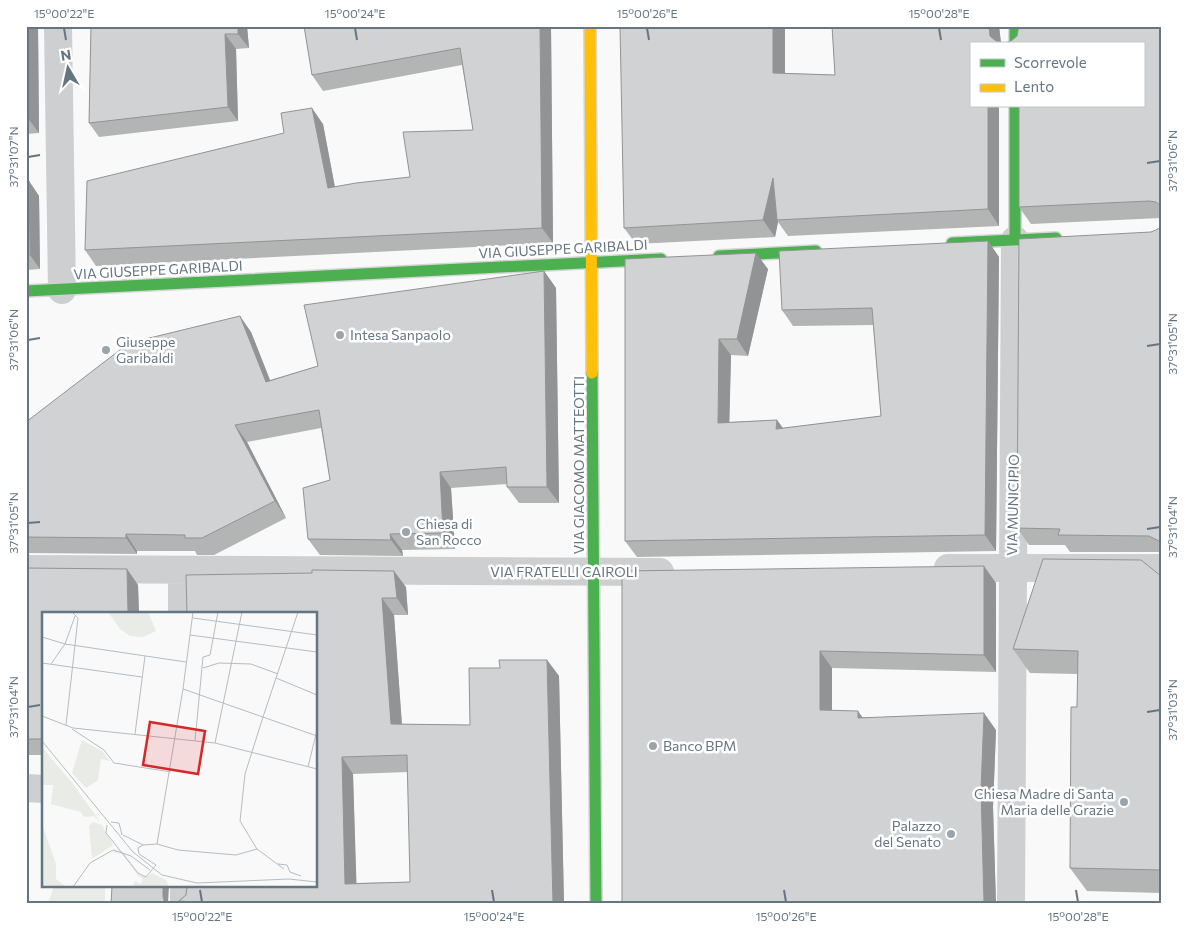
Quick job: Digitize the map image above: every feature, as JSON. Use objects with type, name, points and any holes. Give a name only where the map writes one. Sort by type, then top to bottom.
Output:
[{"type":"main road","name":"VIA GIACOMO MATTEOTTI","points":[[590,26],[596,904]]},
{"type":"main road","points":[[1015,26],[1015,42]]},
{"type":"main road","name":"VIA MUNICIPIO","points":[[1015,108],[1015,240]]},
{"type":"main road","points":[[936,244],[1064,238]]},
{"type":"main road","points":[[711,256],[829,250]]},
{"type":"main road","name":"VIA GIUSEPPE GARIBALDI","points":[[26,291],[672,258]]},
{"type":"street","points":[[58,26],[62,290]]},
{"type":"street","name":"VIA MUNICIPIO","points":[[1011,904],[1015,240]]},
{"type":"street","points":[[927,568],[1161,568]]},
{"type":"street","name":"VIA FRATELLI CAIROLI","points":[[26,569],[182,571],[682,571]]},
{"type":"street","points":[[182,571],[182,612]]},
{"type":"street","points":[[26,788],[42,789]]},
{"type":"street","points":[[184,888],[184,904]]},
{"type":"shaded area","points":[[53,888],[105,888],[105,904],[48,904]]},
{"type":"building","points":[[26,26],[27,117],[26,117]]},
{"type":"building","points":[[91,26],[238,26],[238,34],[225,34],[228,107],[89,123]]},
{"type":"building","points":[[304,26],[540,26],[542,228],[85,250],[87,181],[284,133],[281,113],[312,108],[328,188],[410,177],[403,132],[473,130],[460,48],[312,75]]},
{"type":"building","points":[[620,26],[773,26],[773,73],[835,75],[832,26],[989,26],[990,36],[1000,42],[970,42],[970,108],[988,108],[988,209],[777,220],[773,178],[763,220],[624,228]]},
{"type":"building","points":[[1019,26],[1161,26],[1161,206],[1156,202],[1149,201],[1019,207],[1019,108],[1144,108],[1144,42],[1008,42],[1017,36]]},
{"type":"building","points":[[26,181],[29,181],[30,255],[26,255]]},
{"type":"building","points":[[1161,226],[1161,542],[1149,536],[1058,535],[1060,529],[1017,528],[1019,239],[1151,232]]},
{"type":"building","points":[[988,241],[985,535],[625,541],[625,259],[756,253],[737,339],[719,339],[718,423],[777,420],[776,429],[881,416],[872,308],[782,310],[779,251]]},
{"type":"building","points":[[544,271],[547,487],[507,487],[506,467],[440,472],[443,533],[390,534],[391,540],[308,539],[303,488],[330,480],[319,410],[235,425],[275,501],[202,538],[185,538],[185,535],[126,534],[126,538],[26,537],[26,422],[129,343],[240,316],[266,382],[318,366],[304,305]]},
{"type":"building","points":[[1043,559],[1141,560],[1161,576],[1161,870],[1070,868],[1071,707],[1077,707],[1078,651],[1013,649]]},
{"type":"building","points":[[984,566],[984,655],[820,651],[820,710],[858,711],[858,718],[984,713],[981,790],[984,904],[622,904],[622,571]]},
{"type":"building","points":[[26,568],[127,569],[128,612],[42,612],[42,739],[26,739]]},
{"type":"building","points":[[312,570],[394,571],[397,598],[382,598],[391,724],[470,725],[469,668],[500,668],[499,660],[547,660],[553,904],[192,904],[192,902],[179,901],[186,895],[187,888],[318,888],[318,612],[187,612],[186,575],[312,573]],"holes":[[[407,755],[410,882],[345,884],[342,757]]]},
{"type":"building","points":[[112,888],[163,888],[165,904],[111,904]]},
{"type":"traffic: fast","points":[[1015,26],[1015,42]]},
{"type":"traffic: fast","points":[[1015,108],[1015,240]]},
{"type":"traffic: fast","points":[[952,243],[1056,238]]},
{"type":"traffic: fast","points":[[719,256],[816,251]]},
{"type":"traffic: fast","points":[[26,291],[661,259]]},
{"type":"traffic: fast","points":[[592,373],[596,904]]},
{"type":"traffic: slow","points":[[590,26],[592,373]]},
{"type":"place","name":"Intesa Sanpaolo","points":[[340,335]]},
{"type":"place","name":"Giuseppe Garibaldi","points":[[106,350]]},
{"type":"place","name":"Chiesa di San Rocco","points":[[406,532]]},
{"type":"place","name":"Banco BPM","points":[[653,746]]},
{"type":"place","name":"Chiesa Madre di Santa Maria delle Grazie","points":[[1124,802]]},
{"type":"place","name":"Palazzo del Senato","points":[[951,834]]}]
